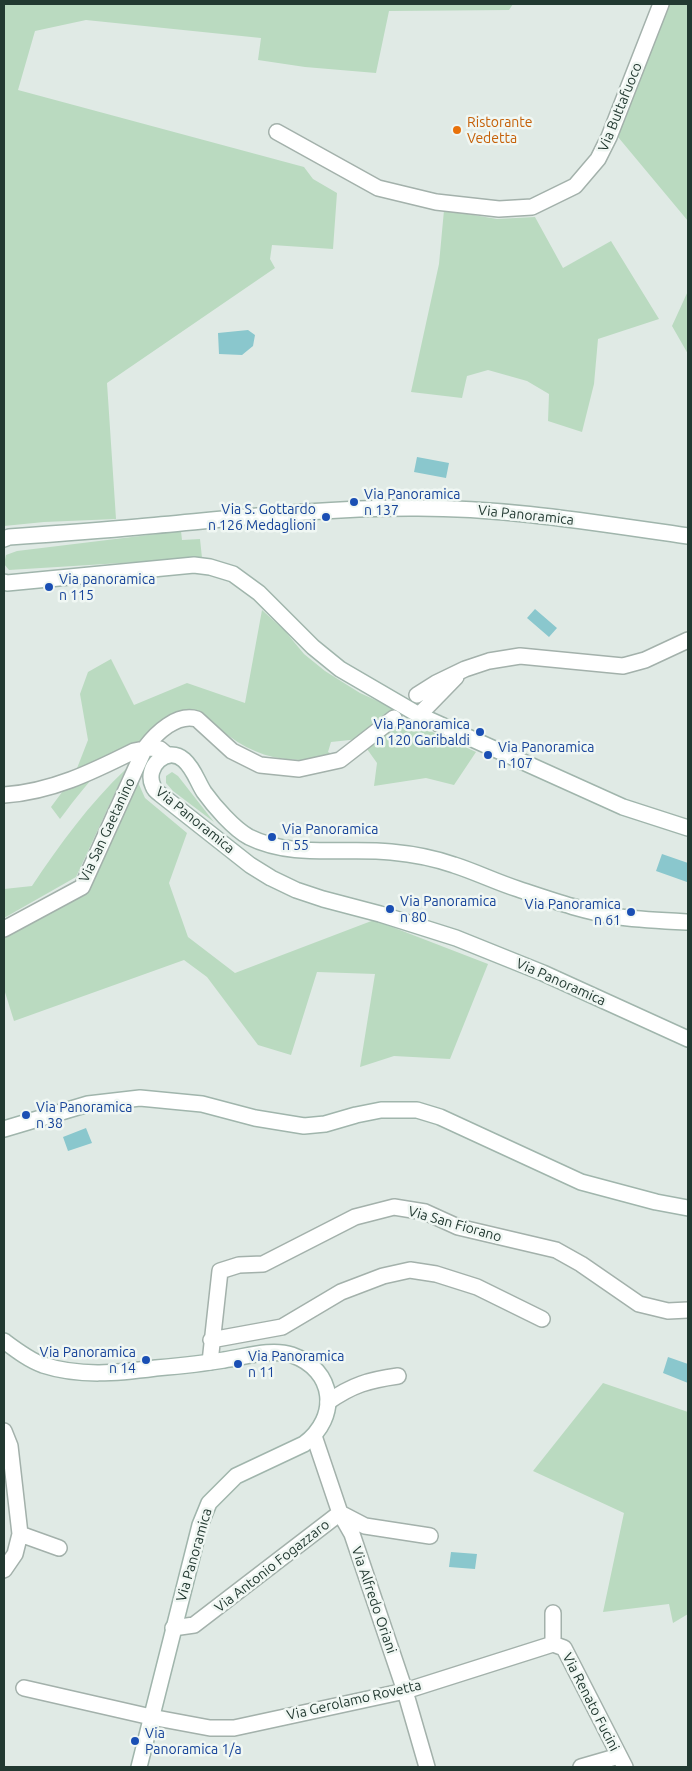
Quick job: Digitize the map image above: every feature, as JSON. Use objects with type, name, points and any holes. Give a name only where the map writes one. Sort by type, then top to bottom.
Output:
[{"type":"street","name":"Via Buttafuoco","points":[[277,132],[378,188],[436,202],[499,209],[532,207],[575,186],[598,159],[610,137],[661,4]]},
{"type":"street","name":"Via Panoramica","points":[[4,539],[9,537],[137,528],[310,511],[410,508],[457,508],[524,514],[688,536]]},
{"type":"street","points":[[4,582],[25,582],[194,565],[210,567],[233,574],[258,593],[313,647],[340,669],[419,715],[623,808],[688,828]]},
{"type":"street","points":[[417,695],[436,683],[465,669],[489,661],[520,656],[623,666],[645,660],[688,640]]},
{"type":"street","points":[[419,715],[465,669]]},
{"type":"street","name":"Via San Gaetanino","points":[[4,929],[82,887],[145,748],[150,741],[171,723],[191,717],[197,719],[232,751],[260,765],[299,769],[340,760],[394,718]]},
{"type":"street","points":[[145,748],[160,749],[166,755]]},
{"type":"street","name":"Via San Gaetanino","points":[[4,795],[39,790],[80,777],[134,751],[145,748]]},
{"type":"street","name":"Via Panoramica","points":[[688,922],[620,917],[580,908],[516,889],[455,865],[424,856],[390,852],[284,849],[249,836],[239,829],[218,809],[203,790],[197,776],[184,759],[175,755],[166,755],[159,759],[153,767],[150,777],[153,786],[160,794],[242,859],[271,878],[314,896],[456,938],[543,974],[688,1039]]},
{"type":"street","points":[[4,1129],[88,1104],[140,1098],[202,1104],[255,1118],[304,1126],[325,1124],[382,1110],[417,1110],[440,1117],[581,1182],[656,1202],[688,1208]]},
{"type":"street","name":"Via San Fiorano","points":[[210,1362],[220,1271],[239,1265],[264,1264],[355,1217],[394,1207],[425,1212],[458,1227],[556,1250],[581,1264],[639,1304],[668,1311],[688,1310]]},
{"type":"street","points":[[212,1340],[282,1327],[341,1292],[384,1276],[410,1270],[436,1274],[477,1286],[542,1319]]},
{"type":"street","name":"Via Panoramica","points":[[4,1342],[42,1364],[82,1372],[110,1374],[275,1352],[292,1355],[318,1372],[324,1382],[328,1402],[327,1415],[314,1436],[304,1444],[236,1476],[209,1503],[200,1525],[139,1767]]},
{"type":"street","points":[[328,1402],[344,1390],[363,1383],[398,1376]]},
{"type":"street","points":[[4,1432],[10,1446],[20,1534],[15,1554],[4,1570]]},
{"type":"street","name":"Via Alfredo Oriani","points":[[314,1436],[340,1513],[352,1534],[405,1691],[427,1767]]},
{"type":"street","name":"Via Antonio Fogazzaro","points":[[173,1628],[194,1625],[340,1513],[365,1526],[430,1536]]},
{"type":"street","points":[[20,1534],[59,1548]]},
{"type":"street","name":"Via Renato Fucini","points":[[553,1613],[553,1644],[564,1648],[622,1762]]},
{"type":"street","name":"Via Gerolamo Rovetta","points":[[24,1688],[151,1717],[210,1728],[234,1728],[405,1691],[553,1644]]},
{"type":"street","points":[[582,1767],[622,1762]]},
{"type":"green space","points":[[4,4],[513,4],[509,10],[389,11],[376,73],[305,67],[258,60],[261,38],[86,20],[35,31],[18,90],[304,167],[313,179],[337,193],[333,249],[272,245],[270,259],[275,268],[107,383],[116,519],[4,526]]},
{"type":"green space","points":[[669,4],[688,4],[688,221],[618,137]]},
{"type":"green space","points":[[444,210],[497,219],[535,217],[563,268],[611,241],[659,319],[598,339],[594,384],[582,432],[548,421],[549,394],[527,381],[488,370],[467,376],[462,398],[411,392],[439,264]]},
{"type":"green space","points":[[688,291],[688,354],[672,326]]},
{"type":"green space","points":[[181,531],[182,540],[200,539],[202,558],[9,570],[4,564],[6,555],[17,551]]},
{"type":"green space","points":[[262,610],[285,631],[304,654],[325,671],[360,693],[395,709],[359,739],[331,742],[328,752],[336,756],[308,760],[281,758],[254,751],[229,736],[195,711],[180,711],[168,717],[147,737],[104,767],[84,788],[60,819],[51,807],[74,776],[88,740],[80,694],[88,672],[111,659],[134,705],[187,683],[245,703]]},
{"type":"green space","points":[[404,719],[476,752],[454,785],[426,778],[374,786],[377,763],[367,749]]},
{"type":"green space","points":[[126,769],[76,877],[4,918],[4,889],[32,886],[76,825],[112,782]]},
{"type":"green space","points":[[172,772],[178,776],[214,822],[173,791],[166,783],[166,776]]},
{"type":"green space","points":[[137,780],[145,798],[187,833],[169,883],[188,937],[235,973],[374,920],[488,964],[450,1059],[394,1056],[360,1067],[375,974],[317,972],[291,1055],[258,1045],[207,977],[184,960],[14,1021],[4,989],[4,936],[87,892]]},
{"type":"green space","points":[[603,1383],[688,1412],[688,1614],[673,1623],[669,1604],[603,1612],[624,1513],[533,1471]]},
{"type":"water","points":[[248,330],[255,335],[253,346],[242,355],[219,354],[218,333]]},
{"type":"water","points":[[417,457],[449,463],[446,478],[414,472]]},
{"type":"water","points":[[535,609],[557,628],[549,637],[527,618]]},
{"type":"water","points":[[662,854],[688,863],[687,882],[656,871]]},
{"type":"water","points":[[86,1128],[92,1143],[68,1151],[63,1137]]},
{"type":"water","points":[[668,1357],[688,1364],[688,1383],[663,1373]]},
{"type":"water","points":[[451,1552],[477,1554],[475,1569],[449,1567]]},
{"type":"place","name":"Ristorante Vedetta","points":[[457,130]]},
{"type":"place","name":"Via Panoramica n 137","points":[[354,502]]},
{"type":"place","name":"Via S. Gottardo n 126 Medaglioni","points":[[326,517]]},
{"type":"place","name":"Via panoramica n 115","points":[[49,587]]},
{"type":"place","name":"Via Panoramica n 120 Garibaldi","points":[[480,732]]},
{"type":"place","name":"Via Panoramica n 107","points":[[488,755]]},
{"type":"place","name":"Via Panoramica n 55","points":[[272,837]]},
{"type":"place","name":"Via Panoramica n 80","points":[[390,909]]},
{"type":"place","name":"Via Panoramica n 61","points":[[631,912]]},
{"type":"place","name":"Via Panoramica n 38","points":[[26,1115]]},
{"type":"place","name":"Via Panoramica n 14","points":[[146,1360]]},
{"type":"place","name":"Via Panoramica n 11","points":[[238,1364]]},
{"type":"place","name":"Via Panoramica 1/a","points":[[135,1741]]}]
